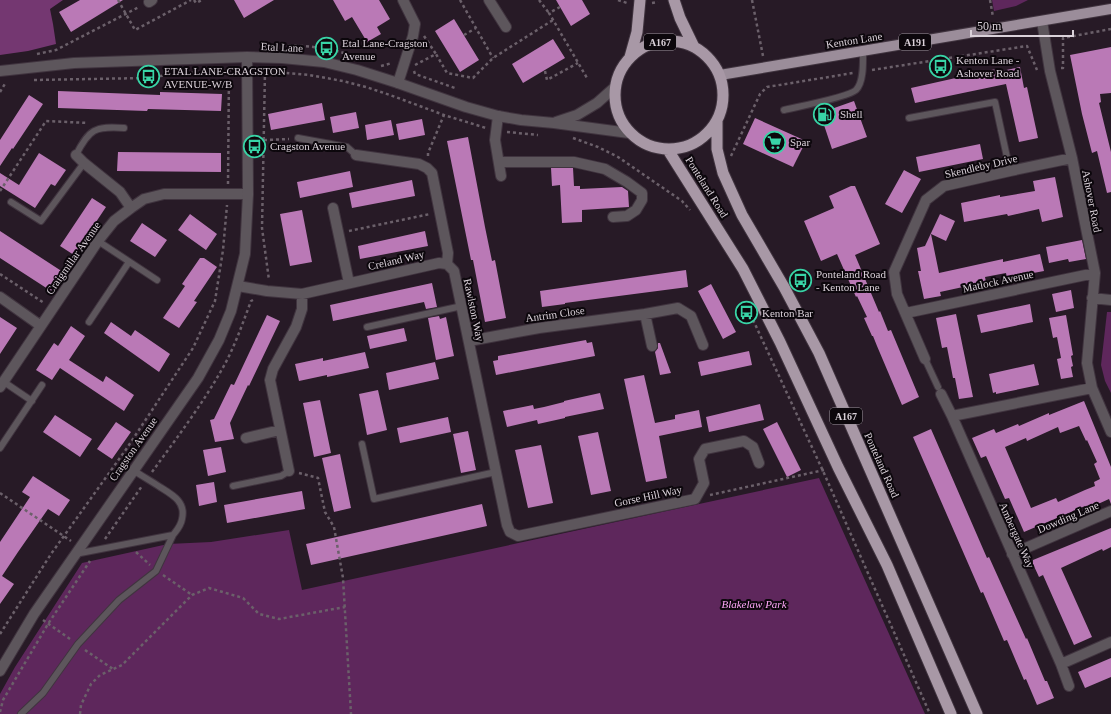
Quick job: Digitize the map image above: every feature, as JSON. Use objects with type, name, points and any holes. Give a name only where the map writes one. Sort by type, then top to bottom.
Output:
[{"type":"highway","name":"A167","points":[[674,0],[680,18],[694,47]]},
{"type":"highway","name":"A167","points":[[630,57],[644,2]]},
{"type":"highway","name":"A167","points":[[667,41],[681,42],[694,47],[705,54],[720,75],[723,90],[722,106],[717,120],[711,130],[702,139],[692,145],[668,150],[654,148],[640,142],[629,132],[620,119],[615,103],[615,87],[618,76],[630,57],[641,49],[654,43],[667,41]]},
{"type":"highway","name":"Ponteland Road","points":[[717,120],[717,149],[723,173],[742,215],[784,287],[819,352],[977,714]]},
{"type":"highway","name":"Ponteland Road","points":[[668,150],[743,269],[780,342],[838,467],[887,565],[951,714]]},
{"type":"main road","name":"Kenton Lane","points":[[720,75],[1111,9]]},
{"type":"street","points":[[398,83],[414,24],[403,0]]},
{"type":"street","points":[[489,0],[506,27]]},
{"type":"street","name":"Ashover Road","points":[[1042,21],[1050,71],[1072,158],[1095,273],[1086,363],[1092,388],[1111,432]]},
{"type":"street","name":"Etal Lane","points":[[0,71],[74,63],[248,57],[282,58],[324,62],[357,70],[466,107],[498,116],[629,132]]},
{"type":"street","name":"Cragston Avenue","points":[[0,672],[34,614],[198,378],[219,340],[231,311],[245,254],[248,194],[248,57]]},
{"type":"street","name":"Etal Lane","points":[[554,122],[577,115],[597,103],[615,87]]},
{"type":"street","points":[[498,116],[495,140],[501,176]]},
{"type":"street","points":[[76,155],[120,192],[131,208]]},
{"type":"street","points":[[356,155],[419,164],[427,168]]},
{"type":"street","name":"Skendleby Drive","points":[[906,313],[897,294],[894,272],[926,200],[944,186],[1072,158]]},
{"type":"street","points":[[499,162],[574,162],[605,169],[642,193],[642,200],[636,210],[627,216],[613,218]]},
{"type":"street","name":"Rawlston Way","points":[[427,168],[432,173],[448,253],[447,264],[454,272],[462,306],[507,525],[510,532]]},
{"type":"street","name":"Craigmillar Avenue","points":[[2,385],[98,241],[114,221],[144,199],[164,194],[248,194]]},
{"type":"street","points":[[333,208],[349,283]]},
{"type":"street","name":"Creland Way","points":[[238,286],[267,291],[302,294],[439,263],[447,264]]},
{"type":"street","name":"Matlock Avenue","points":[[906,313],[1095,273]]},
{"type":"street","points":[[289,471],[270,380],[273,369],[296,327],[302,309],[302,294]]},
{"type":"street","points":[[0,297],[41,326]]},
{"type":"street","points":[[1092,298],[1111,300]]},
{"type":"street","name":"Antrim Close","points":[[469,341],[539,328],[645,314],[678,308],[691,316],[703,345]]},
{"type":"street","name":"Ambergate Way","points":[[906,313],[926,359]]},
{"type":"street","points":[[645,314],[652,346]]},
{"type":"street","points":[[952,416],[1092,388]]},
{"type":"street","name":"Ambergate Way","points":[[939,391],[952,416],[1061,664],[1069,686]]},
{"type":"street","points":[[246,438],[280,430]]},
{"type":"street","name":"Gorse Hill Way","points":[[510,532],[518,536],[695,498],[704,483],[699,459],[705,449],[744,441],[754,447],[759,463]]},
{"type":"street","name":"Dowding Lane","points":[[1012,554],[1111,511]]},
{"type":"street","points":[[1061,664],[1111,642]]},
{"type":"lane","points":[[784,110],[846,95],[856,90],[862,80],[863,51]]},
{"type":"lane","points":[[909,118],[995,102],[1010,171]]},
{"type":"lane","points":[[76,155],[82,143],[94,131],[100,128],[109,127],[124,128]]},
{"type":"lane","points":[[298,138],[347,147],[356,155]]},
{"type":"lane","points":[[11,202],[41,221],[84,162]]},
{"type":"lane","points":[[98,241],[157,280]]},
{"type":"lane","points":[[89,322],[129,262]]},
{"type":"lane","points":[[367,327],[462,306]]},
{"type":"lane","name":"Ambergate Way","points":[[926,359],[939,391]]},
{"type":"lane","points":[[2,385],[32,401]]},
{"type":"lane","points":[[0,448],[42,386]]},
{"type":"lane","points":[[362,444],[374,499],[496,472]]},
{"type":"lane","points":[[21,714],[44,693],[78,644],[119,600],[156,571],[173,535],[181,524],[184,512],[181,503],[173,495],[133,470]]},
{"type":"lane","points":[[233,486],[281,476],[289,471]]},
{"type":"lane","points":[[78,550],[97,550],[173,535]]},
{"type":"path","points":[[118,0],[135,30],[193,0],[196,3],[202,0]]},
{"type":"path","points":[[460,0],[493,58]]},
{"type":"path","points":[[540,0],[588,78]]},
{"type":"path","points":[[618,0],[627,3]]},
{"type":"path","points":[[752,0],[763,56]]},
{"type":"path","points":[[990,0],[996,29]]},
{"type":"path","points":[[56,50],[151,1]]},
{"type":"path","points":[[644,2],[658,2]]},
{"type":"path","points":[[549,13],[560,6]]},
{"type":"path","points":[[413,32],[424,35],[447,73],[473,78],[493,58],[553,20]]},
{"type":"path","points":[[464,35],[476,28]]},
{"type":"path","points":[[282,45],[327,48],[351,56]]},
{"type":"path","points":[[436,54],[413,67],[415,74],[455,88]]},
{"type":"path","points":[[376,64],[381,66],[391,63],[394,60]]},
{"type":"path","points":[[545,72],[547,80],[578,63]]},
{"type":"path","points":[[0,634],[51,554],[127,448],[193,348],[215,301],[223,250],[228,194],[229,70]]},
{"type":"path","points":[[0,92],[7,82]]},
{"type":"path","points":[[427,168],[428,153],[447,109]]},
{"type":"path","points":[[0,191],[46,121],[100,124],[100,128]]},
{"type":"path","points":[[264,140],[298,138]]},
{"type":"path","points":[[338,233],[440,212]]},
{"type":"path","points":[[0,274],[52,309]]},
{"type":"path","points":[[746,304],[823,471],[930,714]]},
{"type":"path","points":[[695,498],[838,467]]},
{"type":"path","points":[[289,471],[318,478],[325,512],[334,527],[343,578],[351,714]]},
{"type":"path","points":[[0,493],[64,536],[78,550]]},
{"type":"path","points":[[0,712],[3,700],[48,624],[97,550]]},
{"type":"path","points":[[80,714],[80,705],[91,684],[100,675],[122,665],[192,595],[209,588],[243,598],[259,614],[279,619],[345,607]]},
{"type":"green space","points":[[992,0],[1028,0],[1016,6],[994,11]]},
{"type":"green space","points":[[1107,312],[1111,312],[1111,393],[1105,381],[1101,365]]},
{"type":"green space","name":"Blakelaw Park","points":[[819,478],[925,714],[0,714],[0,694],[15,667],[82,563],[168,544],[211,542],[289,530],[302,590]]},
{"type":"shaded area","points":[[0,0],[63,0],[50,9],[56,44],[28,51],[0,55]]},
{"type":"building","points":[[80,0],[123,0],[71,32],[59,12]]},
{"type":"building","points":[[234,0],[274,0],[244,18]]},
{"type":"building","points":[[333,0],[379,0],[390,19],[377,27],[381,34],[367,42],[352,17],[345,21]]},
{"type":"building","points":[[556,0],[582,0],[590,14],[571,26]]},
{"type":"building","points":[[454,19],[479,60],[460,72],[435,31]]},
{"type":"building","points":[[553,39],[565,58],[523,83],[512,64]]},
{"type":"building","points":[[1111,47],[1111,93],[1100,94],[1101,102],[1099,103],[1111,152],[1111,192],[1107,193],[1097,151],[1092,153],[1082,114],[1070,55]]},
{"type":"building","points":[[1020,67],[1024,88],[1027,87],[1038,138],[1019,142],[1006,84],[915,103],[911,88],[996,69],[997,72]]},
{"type":"building","points":[[58,91],[160,95],[160,92],[222,94],[221,111],[148,109],[147,111],[58,108]]},
{"type":"building","points":[[29,95],[43,104],[0,166],[0,140]]},
{"type":"building","points":[[854,101],[867,137],[832,149],[820,113]]},
{"type":"building","points":[[322,103],[325,120],[271,130],[268,114]]},
{"type":"building","points":[[356,112],[359,128],[333,133],[330,117]]},
{"type":"building","name":"Spar","points":[[755,118],[806,141],[793,167],[743,144]]},
{"type":"building","points":[[422,119],[425,135],[399,140],[396,124]]},
{"type":"building","points":[[391,120],[394,135],[367,140],[365,125]]},
{"type":"building","points":[[468,137],[492,261],[495,260],[506,318],[485,322],[447,141]]},
{"type":"building","points":[[980,144],[983,159],[919,172],[916,157]]},
{"type":"building","points":[[118,152],[221,153],[221,172],[117,171]]},
{"type":"building","points":[[39,153],[66,170],[55,186],[51,184],[35,208],[0,186],[0,173],[19,185]]},
{"type":"building","points":[[551,168],[573,168],[574,186],[580,186],[580,189],[622,187],[628,191],[629,207],[582,210],[582,222],[562,223],[560,185],[552,186]]},
{"type":"building","points":[[904,170],[921,179],[902,213],[885,204]]},
{"type":"building","points":[[350,171],[353,187],[300,198],[297,182]]},
{"type":"building","points":[[1055,177],[1063,217],[1042,222],[1039,209],[1008,216],[1007,214],[964,222],[961,203],[1000,195],[1000,197],[1035,191],[1033,181]]},
{"type":"building","points":[[412,180],[415,196],[352,208],[349,193]]},
{"type":"building","points":[[851,186],[855,186],[880,244],[855,255],[888,331],[891,330],[919,397],[902,405],[864,318],[867,317],[857,296],[856,297],[837,254],[821,261],[804,221],[834,208],[829,196]]},
{"type":"building","points":[[92,198],[106,207],[74,255],[60,246]]},
{"type":"building","points":[[302,210],[312,262],[290,266],[280,214]]},
{"type":"building","points":[[190,214],[217,234],[206,250],[178,230]]},
{"type":"building","points":[[940,214],[955,221],[946,241],[931,234],[939,273],[1003,259],[1003,262],[1040,254],[1044,271],[1007,278],[1006,273],[985,277],[986,282],[940,292],[941,296],[924,299],[918,271],[921,271],[917,248],[925,246]]},
{"type":"building","points":[[142,223],[167,240],[155,257],[130,241]]},
{"type":"building","points":[[0,231],[63,272],[51,291],[0,258]]},
{"type":"building","points":[[425,231],[428,246],[360,259],[358,246]]},
{"type":"building","points":[[1082,240],[1086,259],[1069,262],[1068,259],[1049,263],[1046,247]]},
{"type":"building","points":[[200,258],[204,258],[217,267],[194,301],[197,302],[179,328],[163,318],[185,286],[182,284]]},
{"type":"building","points":[[686,270],[688,287],[542,307],[540,291]]},
{"type":"building","points":[[432,283],[437,307],[426,309],[424,302],[333,321],[330,305]]},
{"type":"building","points":[[711,284],[736,332],[723,339],[698,291]]},
{"type":"building","points":[[1071,290],[1074,308],[1056,312],[1052,294]]},
{"type":"building","points":[[1030,304],[1033,322],[981,333],[977,315]]},
{"type":"building","points":[[956,314],[973,397],[959,399],[947,347],[942,348],[936,318]]},
{"type":"building","points":[[267,315],[280,321],[230,423],[234,439],[215,442],[210,420],[214,419],[231,384],[234,385]]},
{"type":"building","points":[[1066,315],[1073,355],[1071,356],[1073,366],[1071,367],[1073,377],[1061,379],[1057,359],[1061,358],[1057,337],[1053,338],[1049,318]]},
{"type":"building","points":[[439,316],[440,319],[446,317],[454,356],[436,360],[428,318]]},
{"type":"building","points":[[0,317],[17,328],[0,354]]},
{"type":"building","points":[[111,322],[131,336],[135,330],[170,354],[159,372],[104,333]]},
{"type":"building","points":[[71,326],[85,336],[69,360],[103,382],[106,376],[134,395],[124,411],[60,368],[52,380],[36,370],[54,343],[58,346]]},
{"type":"building","points":[[404,328],[407,341],[370,349],[367,336]]},
{"type":"building","points":[[586,340],[587,343],[592,342],[595,356],[496,375],[493,361],[498,360],[498,356]]},
{"type":"building","points":[[658,343],[660,343],[671,373],[660,375],[655,352],[658,348]]},
{"type":"building","points":[[749,351],[752,365],[701,376],[698,362]]},
{"type":"building","points":[[365,352],[369,368],[299,381],[295,364],[323,358],[323,361]]},
{"type":"building","points":[[435,362],[439,379],[389,390],[386,373]]},
{"type":"building","points":[[1034,364],[1039,385],[996,394],[996,392],[993,393],[989,374]]},
{"type":"building","points":[[644,375],[655,423],[675,419],[675,415],[699,410],[702,427],[659,436],[667,478],[646,482],[624,379]]},
{"type":"building","points":[[378,390],[387,430],[367,435],[359,394]]},
{"type":"building","points":[[600,393],[604,409],[538,424],[537,420],[507,427],[503,411],[533,405],[534,409]]},
{"type":"building","points":[[320,400],[331,453],[314,457],[303,403]]},
{"type":"building","points":[[1084,401],[1111,467],[1111,504],[1109,499],[1087,509],[1085,506],[1024,532],[1009,498],[1005,499],[986,456],[981,458],[972,438],[994,429],[996,433],[1018,424],[1019,426],[1049,413],[1049,415]],"holes":[[[1079,426],[1086,441],[1087,440],[1097,462],[1094,464],[1100,479],[1094,482],[1095,486],[1058,502],[1056,498],[1031,508],[1005,447],[1026,438],[1027,441],[1058,427],[1060,433]]]},
{"type":"building","points":[[760,404],[764,420],[709,432],[706,417]]},
{"type":"building","points":[[55,415],[92,439],[80,457],[43,432]]},
{"type":"building","points":[[448,417],[451,432],[400,443],[397,428]]},
{"type":"building","points":[[116,422],[131,432],[112,459],[97,449]]},
{"type":"building","points":[[777,422],[801,470],[787,477],[763,429]]},
{"type":"building","points":[[931,429],[987,558],[989,557],[1054,698],[1037,705],[1026,679],[1024,680],[1007,640],[1004,641],[983,592],[981,593],[913,437]]},
{"type":"building","points":[[468,431],[476,470],[461,473],[453,434]]},
{"type":"building","points":[[598,432],[611,491],[591,495],[578,436]]},
{"type":"building","points":[[541,445],[553,503],[528,508],[515,450]]},
{"type":"building","points":[[221,447],[226,472],[208,476],[203,450]]},
{"type":"building","points":[[340,454],[351,508],[334,512],[322,458]]},
{"type":"building","points":[[33,476],[70,500],[59,516],[48,509],[18,552],[2,576],[14,584],[0,604],[0,542],[30,497],[22,492]]},
{"type":"building","points":[[214,482],[217,502],[199,506],[196,485]]},
{"type":"building","points":[[302,491],[305,509],[227,523],[224,505]]},
{"type":"building","points":[[482,504],[487,526],[311,565],[306,544]]},
{"type":"building","points":[[1111,528],[1111,547],[1103,551],[1102,549],[1061,568],[1092,637],[1074,645],[1043,575],[1039,577],[1033,564],[1033,560]]},
{"type":"building","points":[[1111,658],[1111,677],[1085,688],[1078,672]]},
{"type":"place","name":"Etal Lane-Cragston Avenue","points":[[327,49]]},
{"type":"place","name":"Kenton Lane - Ashover Road","points":[[940,66]]},
{"type":"place","name":"ETAL LANE-CRAGSTON AVENUE-W/B","points":[[148,77]]},
{"type":"place","name":"Shell","points":[[825,114]]},
{"type":"place","name":"Spar","points":[[774,142]]},
{"type":"place","name":"Cragston Avenue","points":[[255,146]]},
{"type":"place","name":"Ponteland Road - Kenton Lane","points":[[800,280]]},
{"type":"place","name":"Kenton Bar","points":[[747,313]]}]
